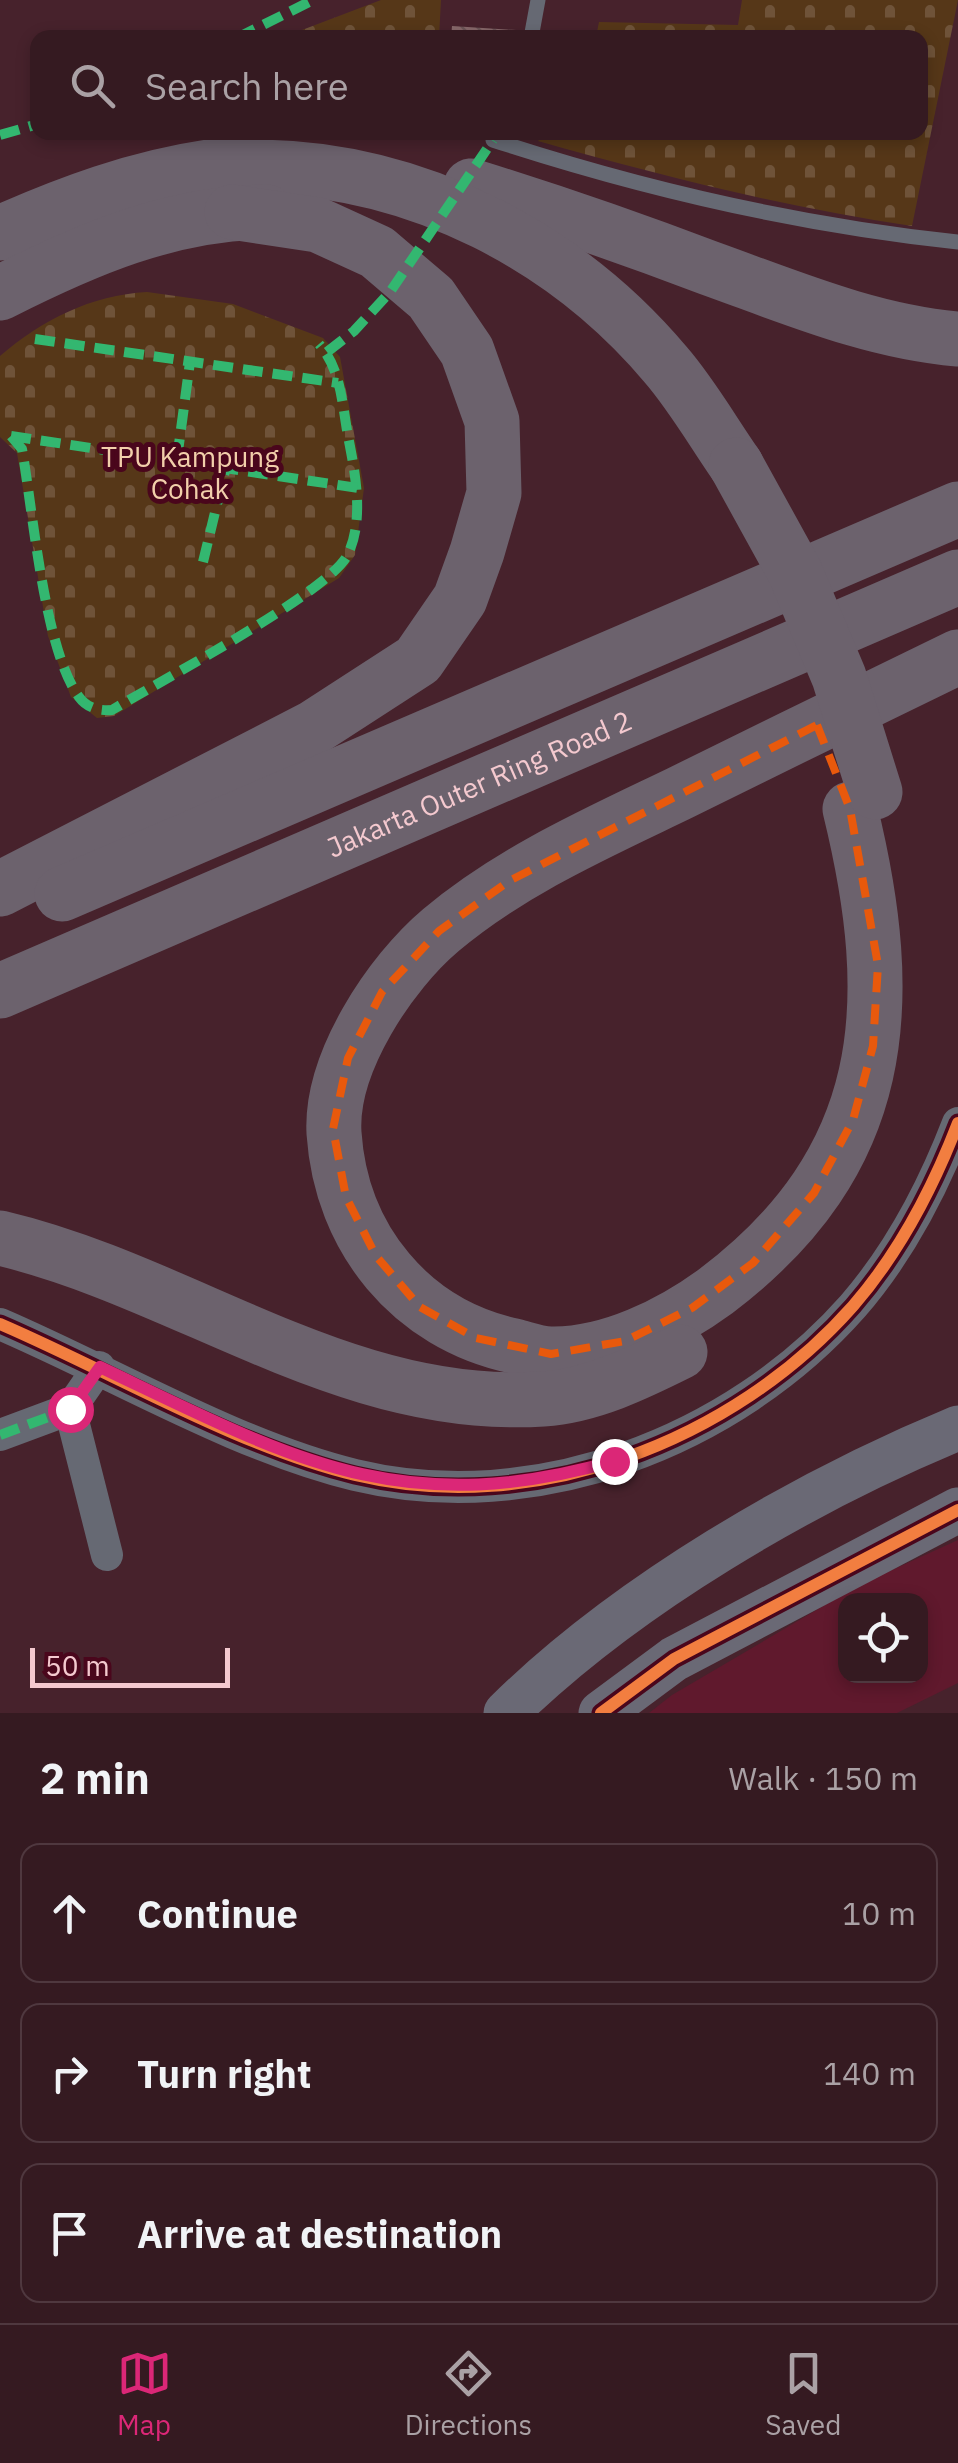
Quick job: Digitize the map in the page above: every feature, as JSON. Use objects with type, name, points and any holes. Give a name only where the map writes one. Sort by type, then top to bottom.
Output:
[{"type":"highway","points":[[0,233],[93,193],[195,170],[310,168],[447,178],[578,219],[816,307],[918,336],[958,340]]},
{"type":"highway","points":[[0,1238],[32,1245],[334,1368],[433,1394],[546,1399],[628,1378],[690,1348],[765,1297],[829,1228],[878,1141],[903,1056],[913,967],[902,884],[762,588],[720,474],[666,365],[590,290],[516,237],[407,187],[310,168]]},
{"type":"highway","points":[[0,293],[71,257],[148,229],[232,212],[320,212],[395,223],[496,270],[566,319],[720,474]]},
{"type":"highway","points":[[0,889],[313,728],[418,660],[460,599],[477,552],[494,493],[492,421],[467,351],[430,298],[378,252],[318,225],[232,212]]},
{"type":"highway","points":[[0,921],[958,510]]},
{"type":"highway","name":"Jakarta Outer Ring Road 2","points":[[0,991],[958,577]]},
{"type":"highway","points":[[863,801],[878,965],[874,1046],[853,1120],[814,1193],[752,1263],[692,1308],[625,1341],[551,1354],[476,1338],[420,1306],[376,1256],[346,1197],[334,1129],[348,1058],[382,992],[439,931],[509,881],[596,834],[958,657]]},
{"type":"street","points":[[0,1324],[290,1456],[356,1475],[418,1486],[476,1486],[556,1478],[677,1437],[736,1406],[812,1348],[855,1303],[900,1241],[936,1180],[958,1123]]},
{"type":"street","points":[[0,1434],[70,1409],[100,1367]]},
{"type":"street","points":[[70,1409],[107,1555]]},
{"type":"street","points":[[506,1713],[672,1580],[876,1462],[958,1428]]},
{"type":"street","points":[[601,1713],[674,1658],[958,1510]]},
{"type":"lane","points":[[532,30],[538,0]]},
{"type":"lane","points":[[493,140],[743,210],[838,229],[958,242]]},
{"type":"highlighted area","points":[[817,725],[850,809],[878,965],[873,1046],[853,1120],[814,1193],[753,1263],[692,1308],[625,1341],[551,1354],[476,1338],[420,1307],[376,1256],[346,1197],[333,1129],[348,1058],[382,992],[439,931],[509,881]]},
{"type":"shaded area","points":[[958,1540],[958,1683],[897,1713],[649,1713],[672,1695],[838,1597],[838,1683],[928,1683],[928,1593],[845,1593]]},
{"type":"green space","points":[[381,0],[441,0],[439,30],[302,30]]},
{"type":"green space","points":[[742,0],[958,0],[912,226],[724,190],[538,141],[928,140],[928,30],[597,30],[599,22],[738,25]]},
{"type":"green space","name":"TPU Kampung Cohak","points":[[147,292],[233,304],[323,338],[340,357],[364,488],[355,555],[339,578],[114,716],[97,718],[71,697],[48,636],[17,453],[0,437],[0,356],[33,331],[68,312],[106,298]]},
{"type":"building","points":[[452,26],[516,30],[452,30]]},
{"type":"marked path","points":[[253,30],[313,0]]},
{"type":"marked path","points":[[0,135],[30,126]]},
{"type":"marked path","points":[[327,352],[354,331],[390,292],[493,140]]},
{"type":"marked path","points":[[35,339],[338,383]]},
{"type":"marked path","points":[[11,436],[22,449],[48,614],[67,675],[86,704],[112,710],[276,614],[333,572],[347,556],[356,528],[356,481],[340,387],[319,344]]},
{"type":"marked path","points":[[177,459],[190,362]]},
{"type":"marked path","points":[[11,436],[358,488]]},
{"type":"marked path","points":[[203,562],[226,467]]},
{"type":"marked path","points":[[0,1435],[70,1409]]},
{"type":"cycle path","points":[[0,1324],[220,1427],[355,1475],[423,1486],[491,1486],[560,1476],[626,1458],[690,1431],[750,1396],[804,1354],[853,1306],[900,1242],[938,1172],[958,1123]]},
{"type":"cycle path","points":[[601,1713],[674,1659],[958,1510]]},
{"type":"route","points":[[70,1409],[100,1367],[290,1456],[356,1475],[418,1486],[476,1486],[556,1478],[614,1461]]}]
